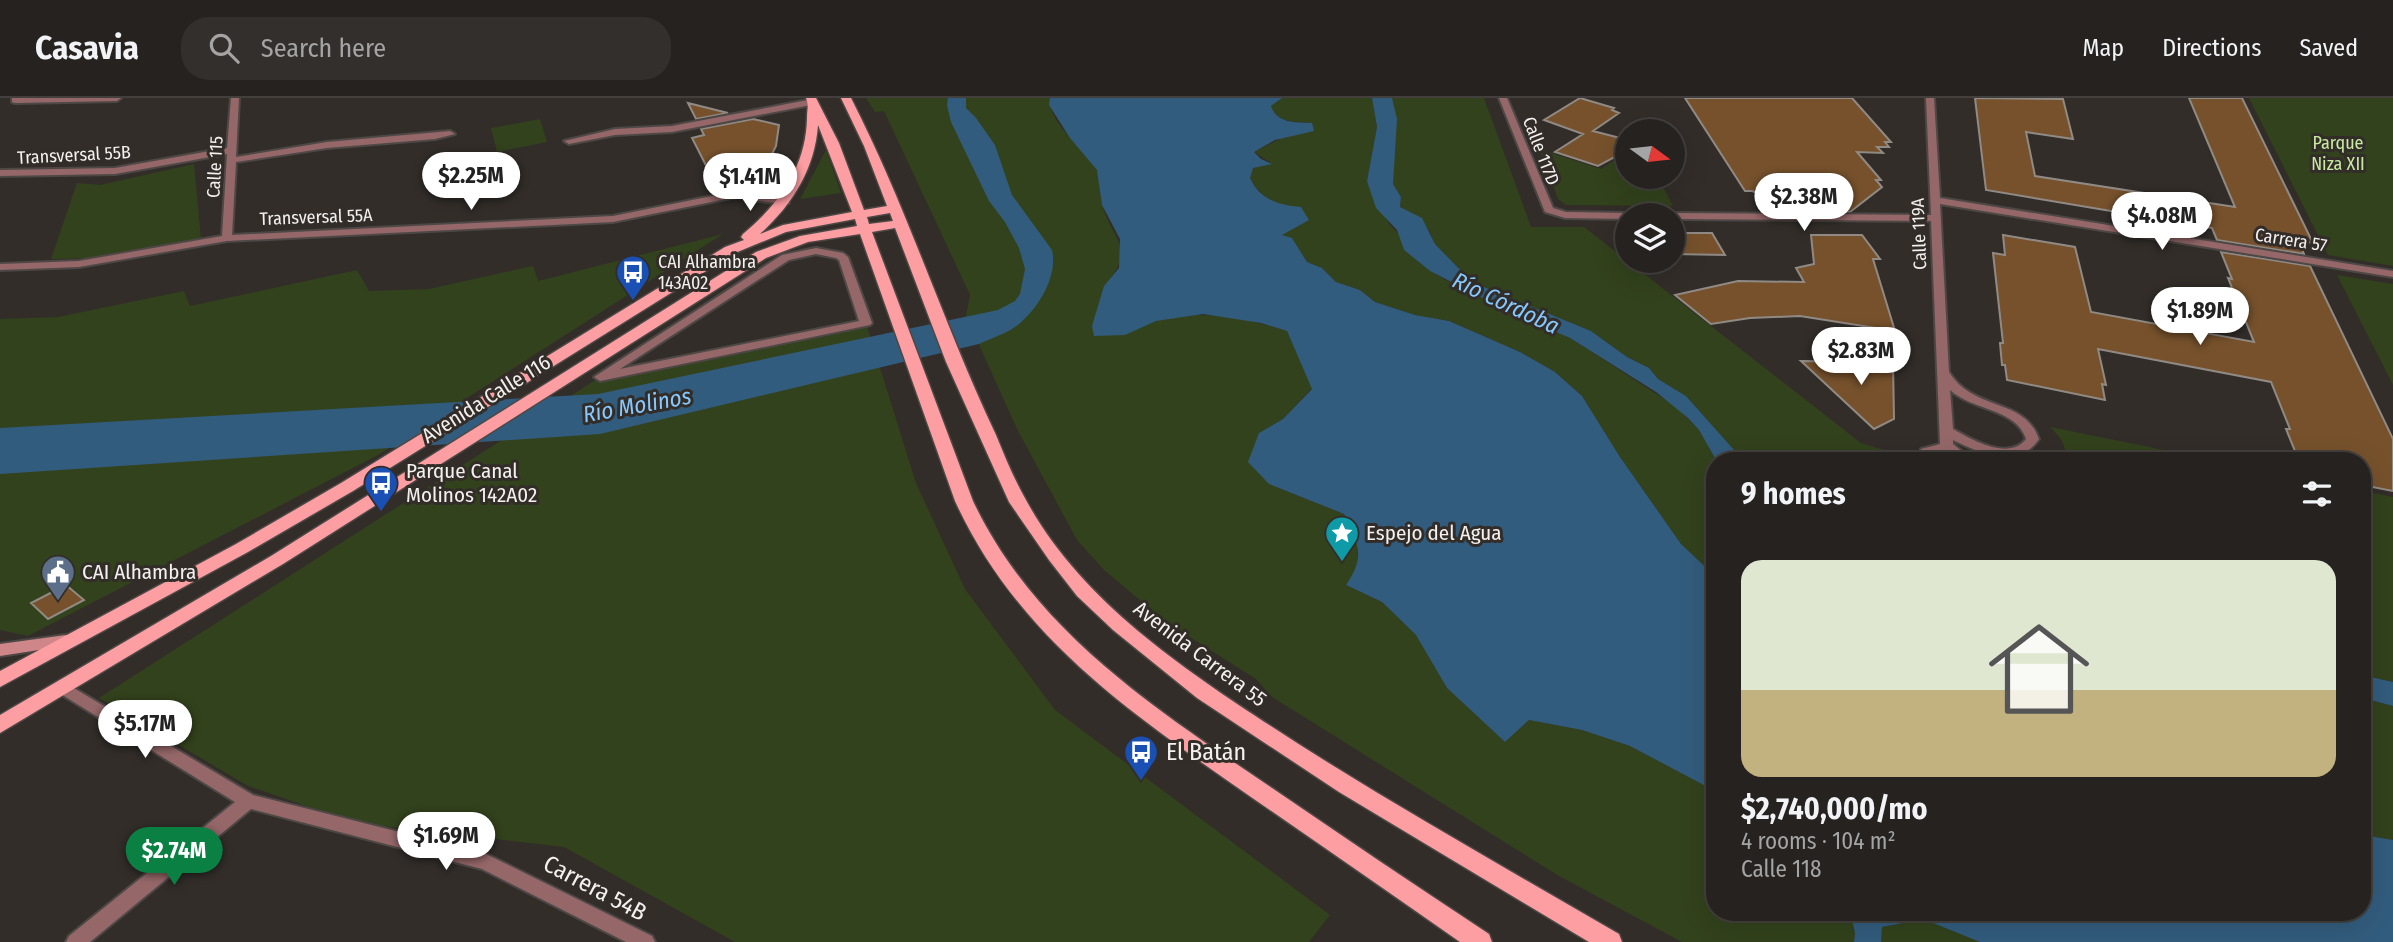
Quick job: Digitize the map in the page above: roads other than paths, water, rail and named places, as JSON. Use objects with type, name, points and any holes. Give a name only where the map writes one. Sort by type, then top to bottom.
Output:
[{"type":"main road","points":[[846,98],[870,146],[901,223]]},
{"type":"main road","points":[[730,250],[769,219],[785,201],[796,182],[813,139],[812,100]]},
{"type":"main road","points":[[812,100],[829,135],[979,533],[1036,612],[1092,668],[1163,725],[1480,942]]},
{"type":"main road","name":"Avenida Calle 116","points":[[0,680],[252,542],[403,453],[730,250],[783,229],[895,208]]},
{"type":"main road","name":"Avenida Calle 116","points":[[0,725],[268,566],[774,248],[805,239],[901,223]]},
{"type":"main road","name":"Avenida Carrera 55","points":[[901,223],[954,362],[1018,502],[1032,525],[1084,591],[1119,625],[1204,693],[1336,779],[1610,942]]},
{"type":"street","points":[[15,100],[117,98]]},
{"type":"street","name":"Calle 115","points":[[227,238],[235,98]]},
{"type":"street","name":"Calle 117D","points":[[1503,98],[1546,206],[1553,213],[1615,215]]},
{"type":"street","name":"Calle 119A","points":[[1930,98],[1947,446]]},
{"type":"street","points":[[569,141],[615,132],[672,130],[812,100]]},
{"type":"street","name":"Transversal 55B","points":[[0,173],[115,171],[232,155],[273,156],[325,145],[401,142],[450,134]]},
{"type":"street","name":"Transversal 55A","points":[[0,267],[79,264],[227,238],[603,220],[796,182]]},
{"type":"street","name":"Transversal 55A","points":[[718,199],[757,197],[785,201]]},
{"type":"street","name":"Carrera 57","points":[[1936,200],[2393,274]]},
{"type":"street","points":[[1685,216],[1936,218]]},
{"type":"street","points":[[827,252],[844,259],[866,323],[773,342],[600,377],[786,257],[802,253],[827,252]]},
{"type":"street","points":[[1942,369],[1964,396],[2015,416],[2028,427],[2033,439],[2030,446],[2022,450],[1996,452],[1966,442],[1946,431]]},
{"type":"street","points":[[1926,452],[1947,446],[1956,452]]},
{"type":"street","points":[[0,650],[71,640]]},
{"type":"street","name":"Carrera 54B","points":[[62,687],[248,801],[486,862],[505,869],[645,942]]},
{"type":"street","points":[[76,942],[248,801]]},
{"type":"water","name":"Río Molinos","points":[[948,98],[966,98],[966,108],[995,145],[1012,195],[1052,250],[1052,270],[1040,300],[1015,327],[979,344],[600,434],[0,474],[0,428],[598,394],[998,310],[1015,301],[1020,294],[1025,269],[1019,248],[1005,222],[989,201],[951,122]]},
{"type":"water","points":[[1050,98],[1282,98],[1271,106],[1274,112],[1288,121],[1312,123],[1314,131],[1275,140],[1254,152],[1272,164],[1253,168],[1250,178],[1259,192],[1271,200],[1301,207],[1309,220],[1282,235],[1292,238],[1307,262],[1322,268],[1336,282],[1360,290],[1375,302],[1415,315],[1449,321],[1520,352],[1555,372],[1582,396],[1620,457],[1681,544],[1706,568],[1706,786],[1630,746],[1582,730],[1529,720],[1505,742],[1447,688],[1416,635],[1382,602],[1346,585],[1356,566],[1358,550],[1344,514],[1269,484],[1248,462],[1259,433],[1283,419],[1312,389],[1287,331],[1261,323],[1203,314],[1156,321],[1125,335],[1094,336],[1092,326],[1104,286],[1119,268],[1120,239],[1102,205],[1097,170],[1070,138],[1049,105]]},
{"type":"water","name":"Río Córdoba","points":[[1372,98],[1392,98],[1397,119],[1393,184],[1401,197],[1400,207],[1422,218],[1435,244],[1472,282],[1591,331],[1627,357],[1649,368],[1658,379],[1686,396],[1736,452],[1711,452],[1699,430],[1688,418],[1656,392],[1570,338],[1508,311],[1430,271],[1404,250],[1397,230],[1376,208],[1367,181],[1377,127]]},
{"type":"water","points":[[2371,677],[2393,682],[2393,706],[2371,700]]},
{"type":"water","points":[[2371,836],[2393,840],[2393,942],[1980,942],[1928,921],[2371,921]]},
{"type":"water","points":[[1852,921],[1913,921],[1882,927],[1881,942],[1854,942]]},
{"type":"place","name":"CAI Alhambra 143A02","points":[[633,302]]},
{"type":"place","name":"Parque Canal Molinos 142A02","points":[[381,513]]},
{"type":"place","name":"Espejo del Agua","points":[[1342,563]]},
{"type":"place","name":"CAI Alhambra","points":[[58,602]]},
{"type":"place","name":"El Batán","points":[[1141,782]]},
{"type":"park label","name":"Parque Niza XII","points":[[2338,153]]}]
